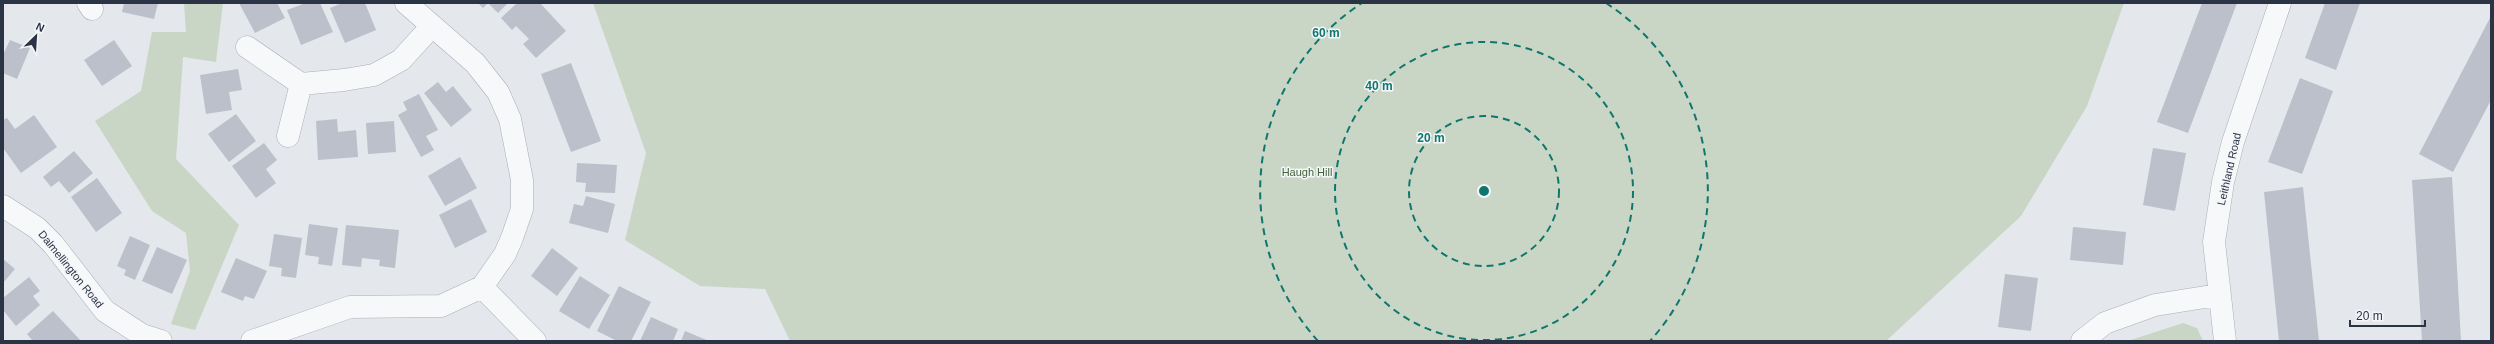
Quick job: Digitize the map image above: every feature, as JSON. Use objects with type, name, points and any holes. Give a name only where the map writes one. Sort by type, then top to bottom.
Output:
[{"type":"street","points":[[252,341],[281,336],[350,307],[441,306],[482,287],[505,254],[522,209],[522,180],[510,119],[498,92],[475,63],[406,3]]},
{"type":"street","name":"Leithland Road","points":[[2224,341],[2218,295],[2214,242],[2223,182],[2233,142],[2280,3]]},
{"type":"street","points":[[247,47],[301,84],[374,75],[401,60],[432,26]]},
{"type":"street","points":[[288,136],[301,84]]},
{"type":"street","name":"Dalmellington Road","points":[[3,206],[37,228],[52,244],[105,311],[142,335],[161,341]]},
{"type":"street","points":[[482,287],[535,341]]},
{"type":"street","points":[[2082,341],[2105,323],[2155,304],[2218,295]]},
{"type":"green space","points":[[184,3],[223,3],[216,62],[183,57],[176,159],[239,225],[195,330],[171,324],[190,271],[186,233],[152,211],[95,121],[141,91],[152,32],[186,32]]},
{"type":"green space","name":"Haugh Hill","points":[[593,3],[2124,3],[2087,106],[2021,216],[1886,341],[790,341],[765,289],[700,286],[625,240],[646,153]]},
{"type":"green space","points":[[2183,323],[2197,328],[2203,341],[2128,341]]},
{"type":"building","points":[[124,3],[158,3],[154,19],[122,12]]},
{"type":"building","points":[[239,3],[277,3],[285,18],[255,33]]},
{"type":"building","points":[[306,3],[320,3],[333,32],[301,45],[287,10]]},
{"type":"building","points":[[342,3],[365,3],[376,30],[345,43],[330,8]]},
{"type":"building","points":[[478,3],[488,3],[483,8]]},
{"type":"building","points":[[488,3],[508,3],[498,13]]},
{"type":"building","points":[[517,3],[540,3],[566,31],[536,58],[523,44],[529,39],[516,26],[512,30],[501,18]]},
{"type":"building","points":[[2202,3],[2237,3],[2188,133],[2157,122]]},
{"type":"building","points":[[2325,3],[2360,3],[2336,70],[2305,58]]},
{"type":"building","points":[[2491,16],[2491,100],[2453,172],[2419,154]]},
{"type":"building","points":[[10,40],[30,48],[17,79],[3,73],[3,55]]},
{"type":"building","points":[[114,40],[132,66],[102,86],[84,60]]},
{"type":"building","points":[[571,63],[601,141],[571,152],[541,74]]},
{"type":"building","points":[[238,69],[242,90],[229,92],[232,110],[206,114],[200,75]]},
{"type":"building","points":[[2300,78],[2333,91],[2302,174],[2268,162]]},
{"type":"building","points":[[438,82],[446,92],[453,86],[472,110],[451,127],[424,93]]},
{"type":"building","points":[[419,94],[438,130],[426,136],[434,150],[421,157],[398,115],[407,110],[403,102]]},
{"type":"building","points":[[236,114],[256,141],[229,162],[208,134]]},
{"type":"building","points":[[34,115],[57,147],[21,173],[3,148],[3,120],[7,118],[15,129]]},
{"type":"building","points":[[337,119],[338,132],[356,130],[358,157],[318,160],[316,121]]},
{"type":"building","points":[[394,121],[396,152],[368,154],[366,123]]},
{"type":"building","points":[[264,143],[277,160],[266,169],[276,183],[256,198],[232,166]]},
{"type":"building","points":[[2153,148],[2186,153],[2175,211],[2143,205]]},
{"type":"building","points":[[74,151],[93,173],[69,193],[59,181],[51,187],[43,177]]},
{"type":"building","points":[[460,157],[477,188],[445,206],[428,176]]},
{"type":"building","points":[[577,163],[617,165],[615,193],[585,192],[586,183],[576,182]]},
{"type":"building","points":[[2452,177],[2461,341],[2422,341],[2412,180]]},
{"type":"building","points":[[97,178],[122,213],[96,232],[71,197]]},
{"type":"building","points":[[2303,187],[2319,341],[2279,341],[2264,192]]},
{"type":"building","points":[[586,196],[615,204],[608,233],[569,223],[574,204],[583,206]]},
{"type":"building","points":[[471,199],[487,232],[455,248],[439,215]]},
{"type":"building","points":[[309,224],[338,228],[332,266],[318,264],[319,257],[305,255]]},
{"type":"building","points":[[346,225],[399,230],[395,268],[379,266],[380,260],[362,258],[361,267],[342,265]]},
{"type":"building","points":[[2073,227],[2126,232],[2123,265],[2070,260]]},
{"type":"building","points":[[274,234],[302,238],[296,278],[281,276],[282,268],[269,266]]},
{"type":"building","points":[[130,236],[150,245],[135,280],[124,275],[126,270],[117,266]]},
{"type":"building","points":[[157,247],[187,260],[172,294],[142,281]]},
{"type":"building","points":[[552,248],[578,268],[557,296],[531,276]]},
{"type":"building","points":[[236,258],[267,271],[254,299],[245,296],[243,301],[221,292]]},
{"type":"building","points":[[3,259],[15,269],[3,283]]},
{"type":"building","points":[[2005,274],[2038,278],[2031,331],[1998,327]]},
{"type":"building","points":[[580,276],[610,295],[589,329],[559,311]]},
{"type":"building","points":[[29,277],[40,291],[33,296],[40,305],[16,326],[3,310],[3,298]]},
{"type":"building","points":[[619,286],[651,302],[631,341],[617,341],[597,331]]},
{"type":"building","points":[[53,311],[81,341],[33,341],[27,334]]},
{"type":"building","points":[[651,317],[678,329],[673,341],[640,341]]},
{"type":"building","points":[[685,331],[709,341],[681,341]]}]
